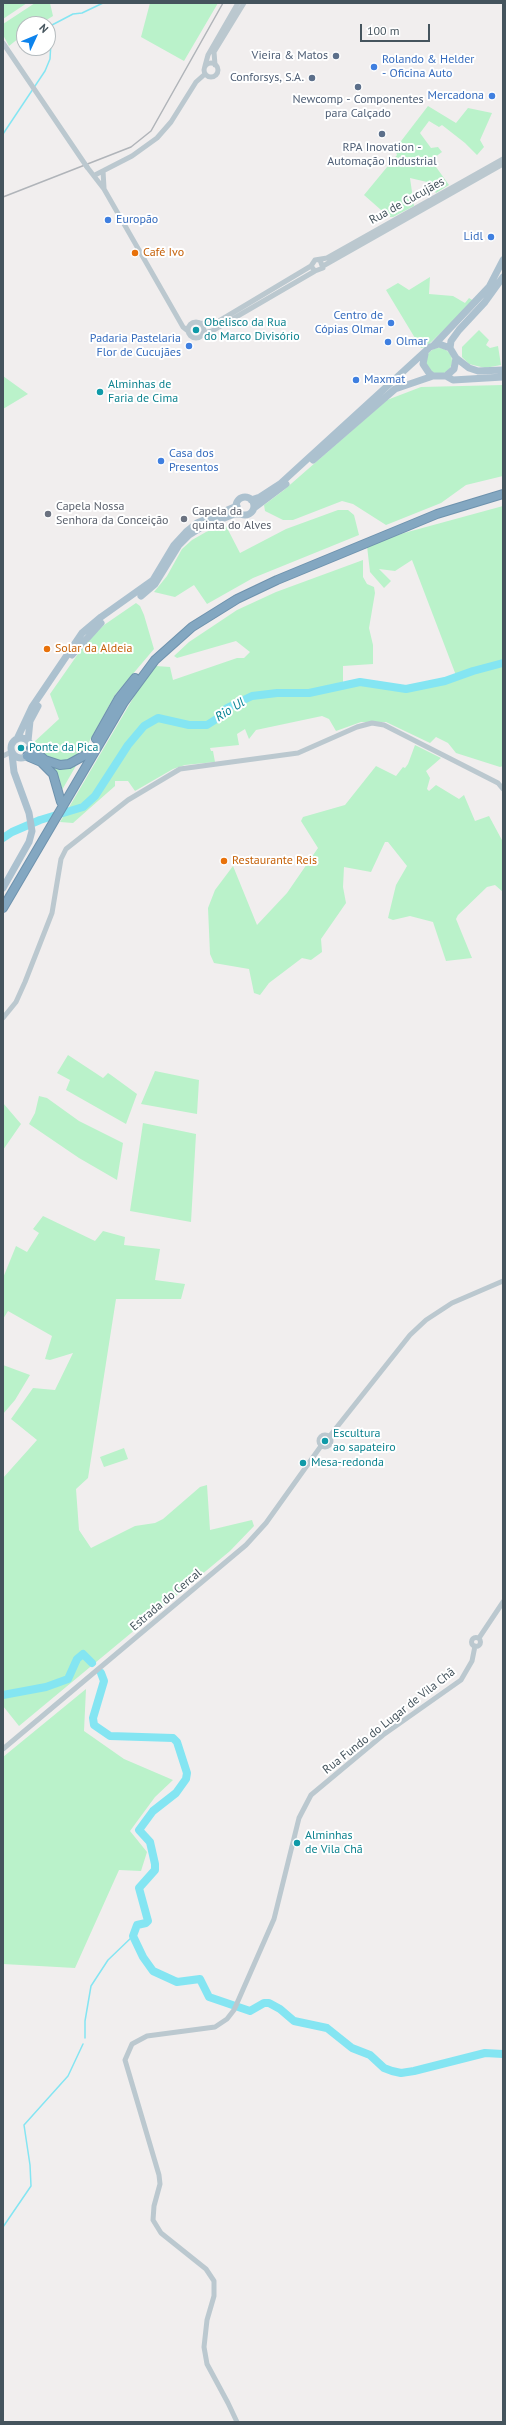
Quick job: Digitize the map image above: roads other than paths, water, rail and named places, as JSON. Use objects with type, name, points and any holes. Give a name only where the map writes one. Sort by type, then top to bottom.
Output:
[{"type":"highway","points":[[63,803],[119,698],[136,676],[178,634],[218,604],[253,585],[436,511],[503,491]]},
{"type":"highway","points":[[3,902],[138,680],[171,644],[200,621],[237,598],[437,514],[503,494]]},
{"type":"highway","points":[[30,744],[45,760],[60,765],[73,762],[89,752]]},
{"type":"highway","points":[[24,757],[41,762],[53,774],[63,803]]},
{"type":"highway","points":[[3,908],[47,830]]},
{"type":"main road","points":[[3,888],[29,842],[32,829],[13,768],[12,744],[17,739],[32,707],[82,634],[101,617],[153,580],[174,545],[197,523],[237,506],[240,499],[251,500],[260,497],[280,484],[434,345],[485,292],[503,260]]},
{"type":"main road","points":[[450,348],[451,341],[493,292],[503,277]]},
{"type":"main road","points":[[434,345],[439,344],[450,348],[456,358],[469,368],[478,371],[503,370]]},
{"type":"main road","points":[[424,354],[423,364],[433,376]]},
{"type":"main road","points":[[446,376],[454,369],[456,358]]},
{"type":"main road","points":[[13,768],[24,757],[30,744],[30,721],[36,708],[76,649],[90,633],[104,621],[155,584],[180,545],[189,535],[234,514],[248,515],[254,508],[283,487],[383,397],[404,384],[433,376],[446,376],[453,380],[503,377]]},
{"type":"main road","points":[[251,500],[254,508]]},
{"type":"main road","points":[[237,506],[241,514]]},
{"type":"main road","points":[[17,739],[23,738],[30,744]]},
{"type":"main road","points":[[12,753],[24,757]]},
{"type":"street","points":[[95,175],[132,156],[157,138],[171,122],[196,82],[205,74],[205,66],[208,55],[238,3]]},
{"type":"street","points":[[205,74],[208,76],[214,76],[217,70],[214,52],[244,3]]},
{"type":"street","points":[[3,43],[86,167],[95,175],[104,189],[183,327],[190,335],[196,338],[203,333],[204,329],[200,323],[193,323],[179,318]]},
{"type":"street","points":[[205,66],[209,64],[215,65]]},
{"type":"street","name":"Rua de Cucujães","points":[[200,323],[214,324],[311,266],[315,260],[320,260],[503,159]]},
{"type":"street","name":"Rua de Cucujães","points":[[203,333],[212,331],[315,271],[320,271],[323,266],[503,164]]},
{"type":"street","points":[[103,172],[104,189]]},
{"type":"street","points":[[320,260],[323,266]]},
{"type":"street","points":[[311,266],[315,271]]},
{"type":"street","points":[[188,331],[189,326],[193,323]]},
{"type":"street","points":[[3,1018],[16,1002],[52,913],[57,893],[61,859],[66,850],[143,789],[180,769],[298,752],[357,727],[372,724],[384,725],[498,783],[503,789]]},
{"type":"street","points":[[3,756],[12,753]]},
{"type":"street","points":[[329,1437],[320,1437],[319,1443],[321,1446],[329,1445],[329,1437],[410,1335],[426,1320],[452,1303],[503,1281]]},
{"type":"street","name":"Estrada do Cercal","points":[[3,1749],[246,1545],[266,1523],[321,1446]]},
{"type":"street","name":"Rua Fundo do Lugar de Vila Chã","points":[[237,2422],[207,2364],[204,2347],[207,2320],[214,2296],[214,2281],[206,2268],[161,2233],[153,2220],[154,2206],[160,2184],[159,2175],[124,2060],[132,2044],[147,2036],[215,2027],[227,2019],[238,2002],[274,1919],[299,1818],[311,1795],[383,1735],[461,1680],[472,1661],[475,1646],[480,1644],[479,1638],[503,1602]]},
{"type":"waterway","points":[[3,134],[45,71],[50,59],[52,25],[73,14],[82,13],[103,3]]},
{"type":"waterway","name":"Rio Ul","points":[[3,838],[12,832],[40,820],[83,807],[95,796],[128,745],[144,726],[158,718],[189,725],[207,725],[218,718],[227,708],[252,696],[277,693],[309,693],[360,682],[406,689],[445,681],[473,671],[503,663]]},
{"type":"waterway","points":[[3,1695],[46,1687],[68,1679],[77,1659],[83,1654],[92,1663]]},
{"type":"waterway","points":[[101,1673],[104,1681],[93,1718],[94,1725],[110,1736],[173,1738],[177,1742],[187,1773],[186,1779],[176,1793],[153,1811],[139,1830],[150,1842],[155,1870],[139,1888],[148,1921],[137,1925],[133,1936],[143,1957],[153,1971],[177,1982],[200,1979],[209,1997],[250,2011],[264,2003],[269,2003],[280,2009],[294,2021],[327,2028],[352,2048],[370,2055],[384,2068],[392,2071],[401,2073],[414,2071],[485,2053],[503,2054]]},
{"type":"waterway","points":[[85,2038],[85,2021],[91,1986],[108,1960],[133,1936]]},
{"type":"waterway","points":[[3,2227],[31,2186],[30,2165],[24,2125],[68,2076],[83,2044]]},
{"type":"railway","points":[[3,197],[131,147],[151,131],[223,3]]},
{"type":"place","name":"Vieira & Matos","points":[[336,56]]},
{"type":"place","name":"Rolando & Helder - Oficina Auto","points":[[374,67]]},
{"type":"place","name":"Conforsys, S.A.","points":[[312,78]]},
{"type":"place","name":"Newcomp - Componentes para Calçado","points":[[358,87]]},
{"type":"place","name":"Mercadona","points":[[492,96]]},
{"type":"place","name":"RPA Inovation - Automação Industrial","points":[[382,134]]},
{"type":"place","name":"Europão","points":[[108,220]]},
{"type":"place","name":"Lidl","points":[[491,237]]},
{"type":"place","name":"Café Ivo","points":[[135,253]]},
{"type":"place","name":"Centro de Cópias Olmar","points":[[391,323]]},
{"type":"place","name":"Obelisco da Rua do Marco Divisório","points":[[196,330]]},
{"type":"place","name":"Olmar","points":[[388,342]]},
{"type":"place","name":"Padaria Pastelaria Flor de Cucujães","points":[[189,346]]},
{"type":"place","name":"Maxmat","points":[[356,380]]},
{"type":"place","name":"Alminhas de Faria de Cima","points":[[100,392]]},
{"type":"place","name":"Casa dos Presentos","points":[[161,461]]},
{"type":"place","name":"Capela Nossa Senhora da Conceição","points":[[48,514]]},
{"type":"place","name":"Capela da quinta do Alves","points":[[184,519]]},
{"type":"place","name":"Solar da Aldeia","points":[[47,649]]},
{"type":"place","name":"Ponte da Pica","points":[[21,748]]},
{"type":"place","name":"Restaurante Reis","points":[[224,861]]},
{"type":"place","name":"Escultura ao sapateiro","points":[[325,1441]]},
{"type":"place","name":"Mesa-redonda","points":[[303,1463]]},
{"type":"place","name":"Alminhas de Vila Chã","points":[[297,1843]]}]
